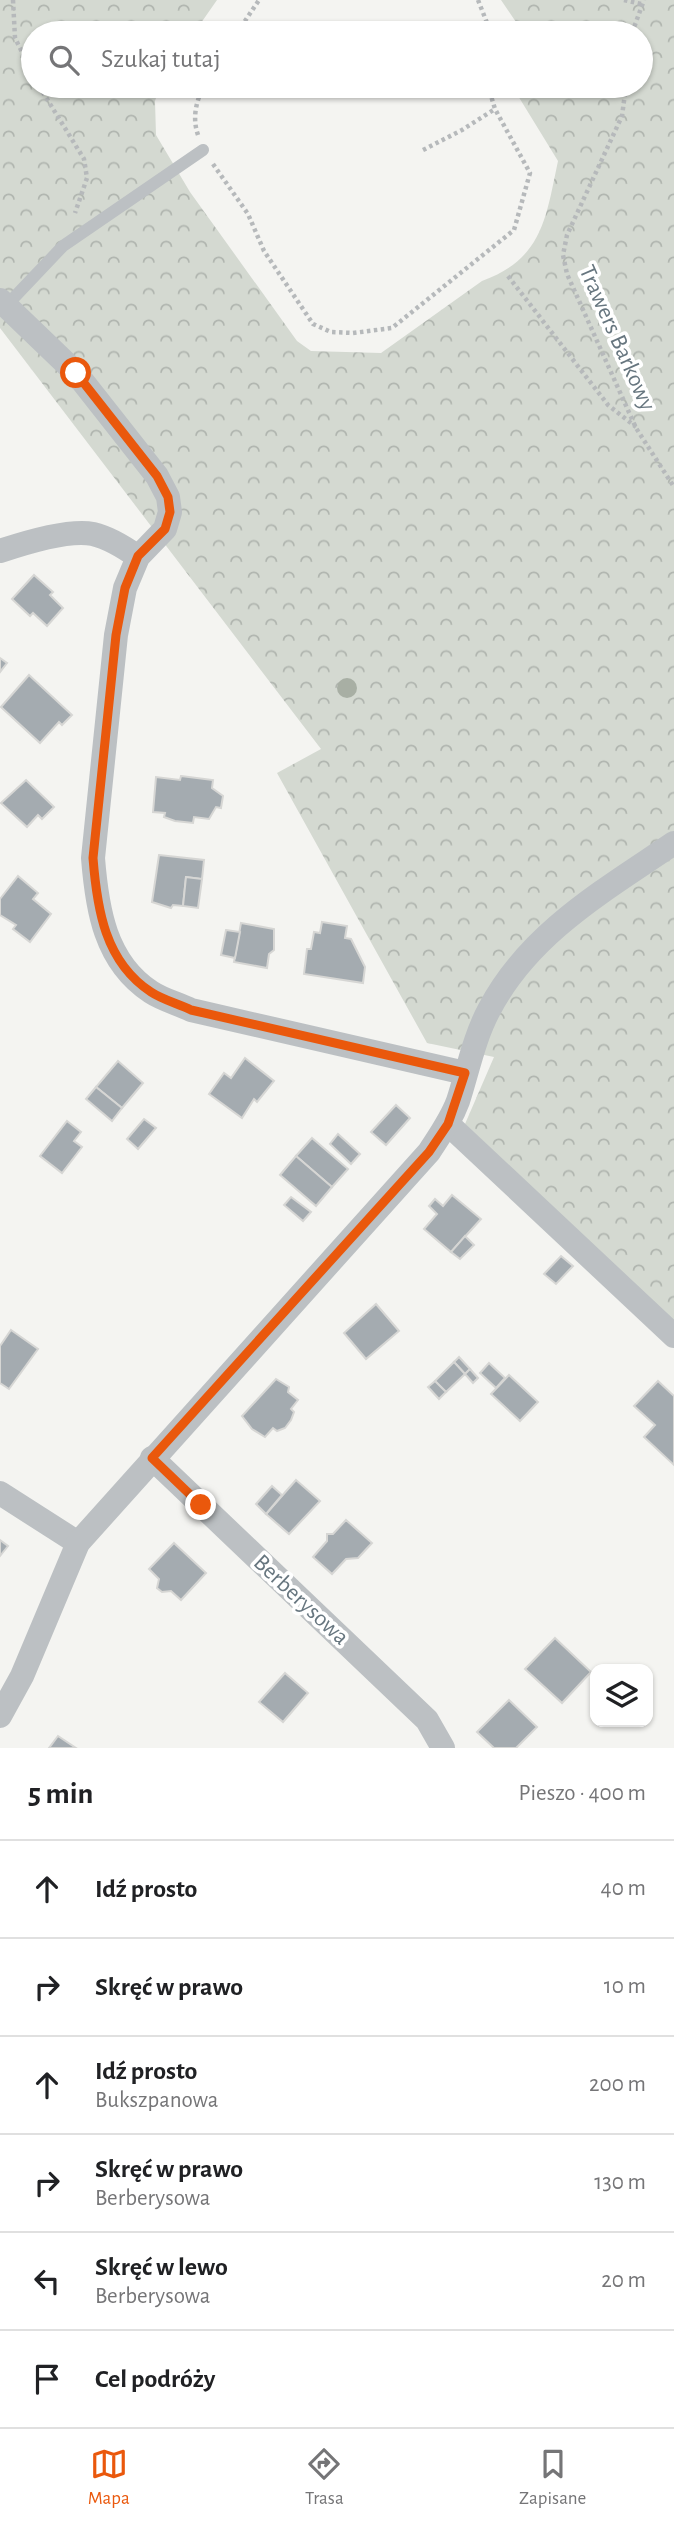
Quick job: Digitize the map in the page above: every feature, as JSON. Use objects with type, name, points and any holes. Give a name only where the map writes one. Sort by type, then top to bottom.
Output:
[{"type":"street","points":[[3,303],[76,373],[162,486],[170,512],[165,529],[138,556],[125,588],[116,635],[93,858],[96,894],[103,925],[122,965],[151,992],[191,1010],[465,1073]]},
{"type":"street","points":[[0,551],[50,538],[91,534],[113,541],[138,556]]},
{"type":"street","points":[[0,1716],[22,1676],[78,1543],[429,1152],[448,1124],[488,1012],[506,980],[535,946],[580,907],[674,843]]},
{"type":"street","points":[[448,1124],[674,1336]]},
{"type":"street","name":"Berberysowa","points":[[152,1458],[427,1720],[443,1748]]},
{"type":"street","points":[[0,1493],[78,1543]]},
{"type":"lane","points":[[3,303],[63,246],[203,150]]},
{"type":"path","points":[[13,0],[15,38],[21,50]]},
{"type":"path","points":[[245,21],[259,0]]},
{"type":"path","points":[[478,0],[486,21]]},
{"type":"path","points":[[624,0],[642,2],[636,21]]},
{"type":"path","points":[[46,98],[84,159],[86,169],[87,178],[63,246]]},
{"type":"path","points":[[199,98],[194,125],[203,150],[248,214],[264,251],[313,324],[331,332],[392,328],[514,230],[530,173],[492,98]]},
{"type":"path","name":"Trawers Barkowy","points":[[624,98],[622,116],[568,235],[563,255],[566,274],[636,428],[674,487]]},
{"type":"path","points":[[423,150],[462,130],[495,108]]},
{"type":"path","points":[[508,276],[608,405],[636,428]]},
{"type":"green space","points":[[0,0],[217,0],[202,21],[21,21],[21,98],[156,98],[156,135],[190,192],[297,341],[311,351],[381,353],[482,281],[518,261],[538,234],[550,200],[558,161],[519,98],[653,98],[653,21],[515,21],[501,0],[674,0],[674,1324],[465,1124],[494,1057],[427,1043],[277,773],[321,749],[0,328]]},
{"type":"building","points":[[34,575],[53,592],[50,595],[63,608],[47,626],[33,613],[30,616],[12,599]]},
{"type":"building","points":[[0,658],[7,663],[0,672]]},
{"type":"building","points":[[29,675],[72,715],[62,725],[59,722],[40,743],[1,707]]},
{"type":"building","points":[[181,776],[213,780],[212,788],[223,796],[221,808],[216,807],[209,819],[194,817],[193,823],[175,821],[164,817],[165,813],[153,812],[156,777],[180,780]]},
{"type":"building","points":[[26,780],[54,807],[42,819],[38,815],[27,827],[1,803]]},
{"type":"building","points":[[159,855],[204,860],[202,879],[186,877],[183,906],[173,905],[171,908],[152,902]]},
{"type":"building","points":[[18,876],[38,893],[33,899],[51,914],[30,942],[13,929],[16,925],[0,915],[0,899]]},
{"type":"building","points":[[186,877],[202,879],[198,908],[183,906]]},
{"type":"building","points":[[322,922],[347,926],[345,938],[351,939],[365,967],[363,983],[304,974],[307,949],[311,949],[314,932],[320,933]]},
{"type":"building","points":[[241,923],[274,929],[274,950],[269,954],[267,968],[234,962]]},
{"type":"building","points":[[226,930],[240,932],[235,958],[221,955]]},
{"type":"building","points":[[245,1058],[274,1081],[257,1102],[254,1099],[242,1118],[209,1094],[224,1073],[231,1078]]},
{"type":"building","points":[[118,1061],[143,1083],[122,1108],[96,1087]]},
{"type":"building","points":[[96,1087],[122,1108],[112,1121],[86,1099]]},
{"type":"building","points":[[396,1105],[410,1118],[386,1145],[371,1132]]},
{"type":"building","points":[[144,1119],[156,1128],[138,1149],[127,1139]]},
{"type":"building","points":[[67,1121],[81,1132],[74,1141],[82,1147],[62,1173],[40,1156]]},
{"type":"building","points":[[338,1134],[360,1154],[351,1164],[330,1144]]},
{"type":"building","points":[[312,1138],[348,1169],[332,1187],[296,1156]]},
{"type":"building","points":[[296,1156],[332,1187],[316,1206],[280,1175]]},
{"type":"building","points":[[452,1195],[481,1219],[451,1252],[424,1229],[437,1214],[429,1206],[435,1199],[443,1206]]},
{"type":"building","points":[[291,1197],[311,1212],[303,1221],[284,1205]]},
{"type":"building","points":[[465,1236],[474,1245],[460,1259],[451,1252]]},
{"type":"building","points":[[561,1256],[573,1266],[556,1284],[544,1274]]},
{"type":"building","points":[[376,1304],[399,1331],[366,1359],[344,1333]]},
{"type":"building","points":[[11,1330],[38,1349],[9,1389],[0,1383],[0,1346]]},
{"type":"building","points":[[459,1357],[470,1369],[465,1374],[454,1362]]},
{"type":"building","points":[[454,1362],[465,1374],[446,1392],[435,1381]]},
{"type":"building","points":[[489,1363],[505,1378],[496,1388],[480,1373]]},
{"type":"building","points":[[470,1369],[478,1378],[473,1383],[465,1374]]},
{"type":"building","points":[[509,1375],[538,1402],[520,1421],[491,1394]]},
{"type":"building","points":[[276,1379],[289,1387],[288,1392],[298,1400],[291,1409],[294,1412],[285,1428],[277,1431],[273,1428],[265,1437],[252,1429],[242,1416]]},
{"type":"building","points":[[435,1381],[446,1392],[439,1399],[428,1387]]},
{"type":"building","points":[[658,1381],[674,1396],[674,1465],[644,1437],[655,1425],[634,1406]]},
{"type":"building","points":[[296,1480],[320,1501],[289,1534],[266,1514]]},
{"type":"building","points":[[272,1486],[282,1495],[266,1514],[256,1504]]},
{"type":"building","points":[[346,1520],[372,1543],[358,1558],[346,1559],[332,1574],[313,1557],[327,1541],[327,1534],[333,1534]]},
{"type":"building","points":[[0,1540],[8,1546],[0,1556]]},
{"type":"building","points":[[174,1543],[206,1573],[181,1600],[171,1591],[162,1592],[157,1588],[159,1579],[149,1569]]},
{"type":"building","points":[[555,1638],[590,1673],[562,1703],[525,1669]]},
{"type":"building","points":[[285,1673],[308,1693],[283,1722],[259,1702]]},
{"type":"building","points":[[509,1700],[537,1727],[516,1748],[494,1748],[477,1732]]},
{"type":"building","points":[[58,1736],[76,1748],[49,1748]]},
{"type":"route","points":[[76,373],[157,476],[168,497],[170,512],[165,529],[153,544],[138,556],[125,588],[116,635],[93,858],[96,894],[111,947],[122,965],[151,992],[191,1010],[465,1073],[448,1124],[429,1152],[152,1458],[201,1505]]}]
